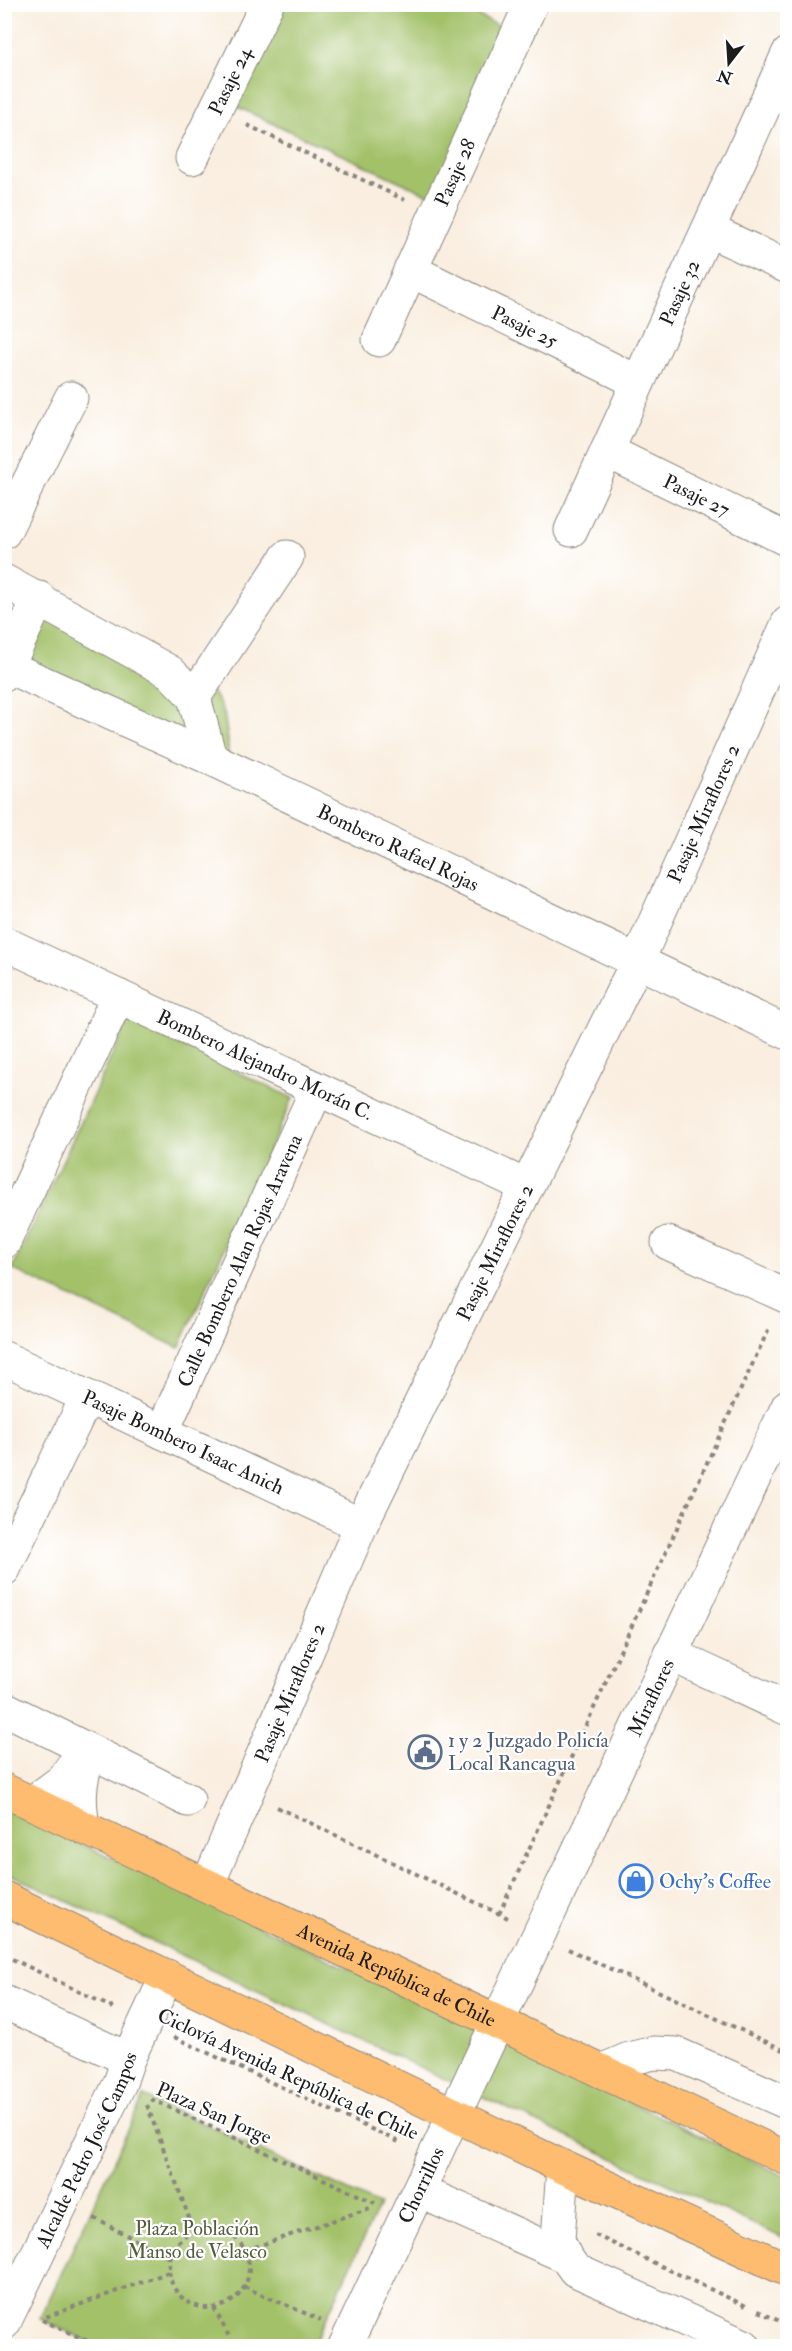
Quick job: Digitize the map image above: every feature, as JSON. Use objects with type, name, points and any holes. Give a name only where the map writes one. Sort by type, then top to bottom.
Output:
[{"type":"main road","name":"Avenida República de Chile","points":[[18,1796],[788,2159]]},
{"type":"main road","points":[[4,1898],[563,2167],[788,2271]]},
{"type":"street","name":"Pasaje 24","points":[[192,158],[267,4]]},
{"type":"street","name":"Pasaje 28","points":[[379,340],[531,4]]},
{"type":"street","name":"Pasaje 32","points":[[571,531],[788,54]]},
{"type":"street","points":[[708,230],[788,267]]},
{"type":"street","name":"Pasaje 25","points":[[410,270],[638,382]]},
{"type":"street","points":[[4,532],[71,398]]},
{"type":"street","name":"Pasaje 27","points":[[607,451],[788,540]]},
{"type":"street","points":[[194,697],[287,557]]},
{"type":"street","points":[[4,581],[39,598],[170,672],[194,697],[210,758]]},
{"type":"street","points":[[6,670],[39,598]]},
{"type":"street","name":"Pasaje Miraflores 2","points":[[208,1884],[361,1525],[638,960],[788,623]]},
{"type":"street","name":"Bombero Rafael Rojas","points":[[6,670],[210,758],[788,1033]]},
{"type":"street","name":"Bombero Alejandro Morán C.","points":[[4,943],[526,1186]]},
{"type":"street","points":[[4,1242],[118,996]]},
{"type":"street","name":"Calle Bombero Alan Rojas Aravena","points":[[162,1432],[317,1089]]},
{"type":"street","points":[[668,1244],[786,1296]]},
{"type":"street","name":"Pasaje Bombero Isaac Anich","points":[[4,1358],[361,1525]]},
{"type":"street","points":[[4,1569],[87,1397]]},
{"type":"street","name":"Miraflores","points":[[499,2022],[538,1933],[788,1406]]},
{"type":"street","points":[[670,1654],[788,1709]]},
{"type":"street","points":[[4,1708],[188,1800]]},
{"type":"street","points":[[18,1796],[63,1780],[87,1750]]},
{"type":"street","points":[[83,1827],[79,1792],[87,1750]]},
{"type":"street","name":"Alcalde Pedro José Campos","points":[[4,2323],[120,2083],[128,2059],[167,1976]]},
{"type":"street","points":[[4,2002],[128,2059]]},
{"type":"street","name":"Chorrillos","points":[[333,2337],[419,2191],[499,2022]]},
{"type":"street","points":[[601,2071],[654,2053],[676,2054],[788,2103]]},
{"type":"street","points":[[563,2167],[558,2240],[575,2270],[744,2346]]},
{"type":"street","points":[[419,2191],[565,2256]]},
{"type":"path","points":[[214,110],[436,214]]},
{"type":"path","points":[[499,1914],[786,1296]]},
{"type":"path","points":[[246,1791],[567,1949],[788,2052]]},
{"type":"path","name":"Ciclovía Avenida República de Chile","points":[[4,1956],[434,2158]]},
{"type":"path","name":"Plaza San Jorge","points":[[194,2230],[144,2096],[379,2205]]},
{"type":"path","points":[[374,2216],[379,2205]]},
{"type":"path","points":[[246,2250],[379,2205]]},
{"type":"path","points":[[88,2215],[170,2258]]},
{"type":"path","points":[[559,2218],[788,2325]]},
{"type":"path","points":[[208,2227],[222,2229],[238,2239],[246,2250],[250,2264],[249,2278],[239,2296],[228,2304],[214,2308],[192,2305],[181,2297],[173,2285],[169,2272],[170,2258],[182,2238],[194,2230],[208,2227]]},
{"type":"path","points":[[40,2319],[169,2272]]},
{"type":"path","points":[[244,2287],[324,2322],[333,2337]]},
{"type":"path","points":[[214,2308],[234,2346]]},
{"type":"path","points":[[40,2319],[44,2309]]},
{"type":"path","points":[[40,2319],[98,2346]]},
{"type":"green space","points":[[267,5],[457,5],[517,35],[442,201],[220,99]]},
{"type":"green space","points":[[37,600],[212,691],[224,712],[228,740],[228,770],[9,663]]},
{"type":"green space","points":[[128,1021],[293,1098],[179,1348],[12,1269]]},
{"type":"green space","points":[[4,1809],[240,1917],[787,2177],[787,2240],[5,1872]]},
{"type":"green space","name":"Plaza Población Manso de Velasco","points":[[144,2096],[379,2205],[313,2346],[98,2346],[40,2319]]},
{"type":"place","name":"1 y 2 Juzgado Policía Local Rancagua","points":[[425,1752]]},
{"type":"place","name":"Ochy's Coffee","points":[[636,1881]]}]
